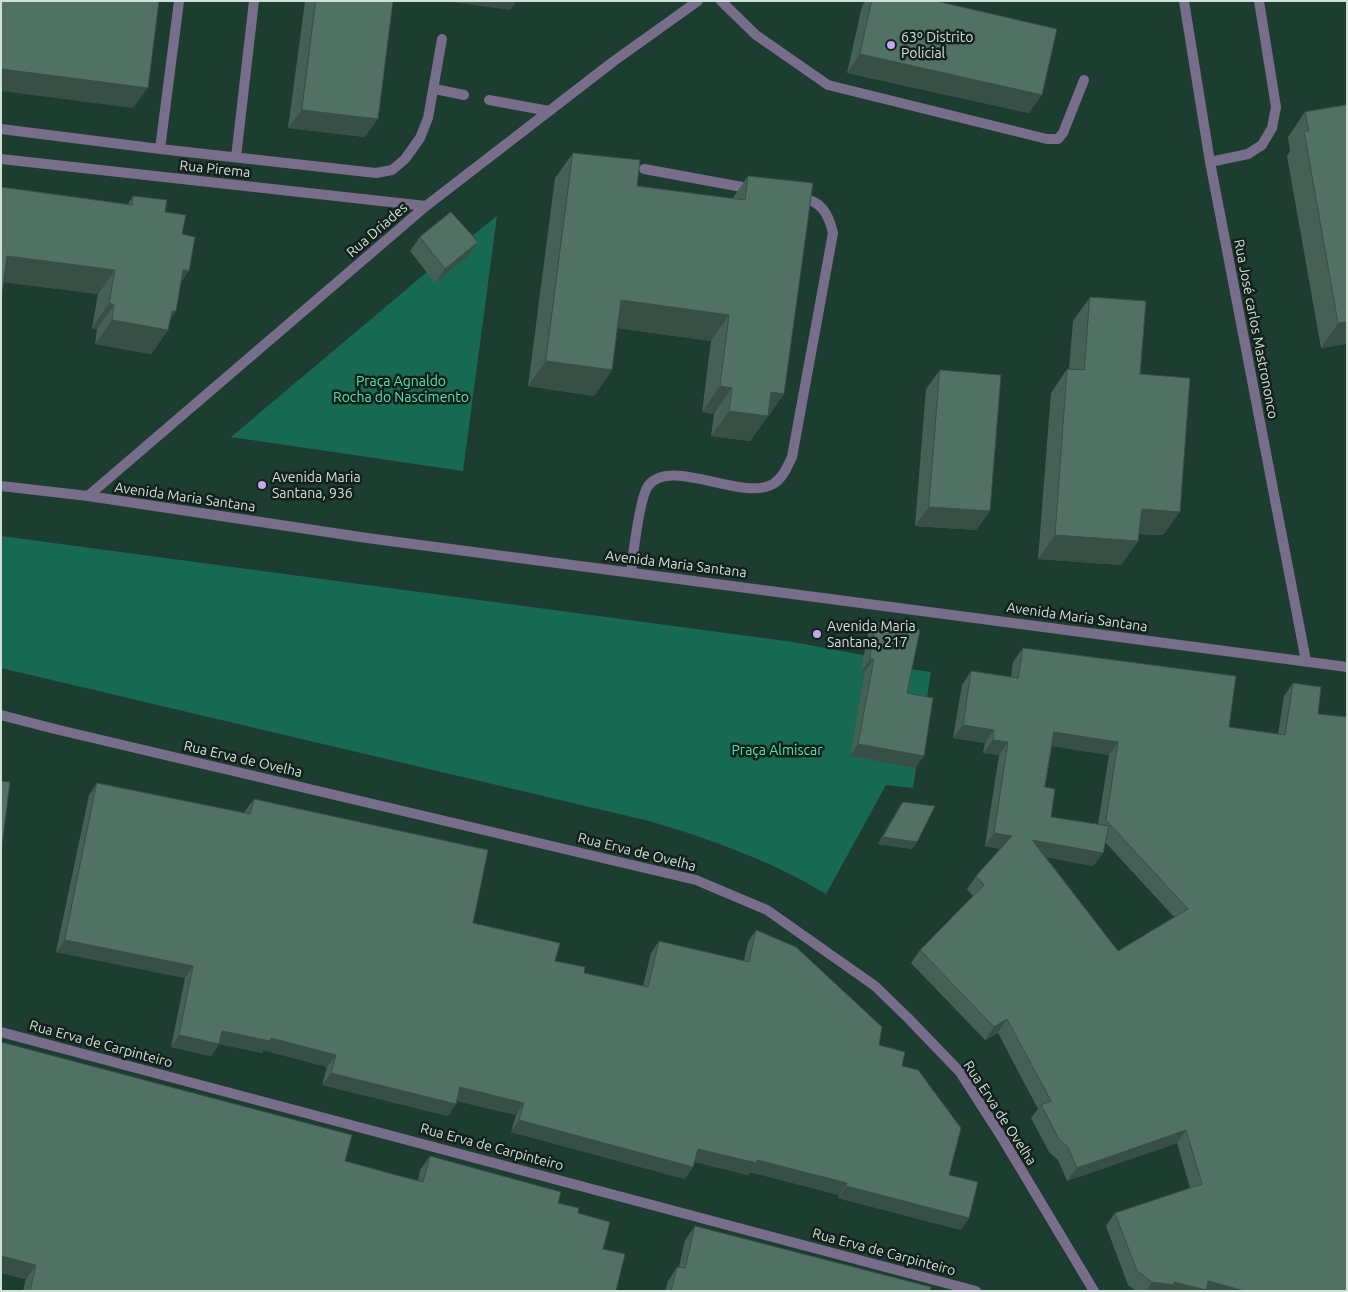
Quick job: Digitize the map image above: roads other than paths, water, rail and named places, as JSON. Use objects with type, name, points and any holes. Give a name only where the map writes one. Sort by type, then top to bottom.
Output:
[{"type":"street","points":[[160,149],[179,1]]},
{"type":"street","points":[[236,158],[254,1]]},
{"type":"street","name":"Rua Driades","points":[[88,496],[426,206],[614,61],[698,1]]},
{"type":"street","points":[[721,1],[756,35],[828,85],[1047,139],[1058,139],[1063,133],[1084,80]]},
{"type":"street","name":"Rua José carlos Mastrononco","points":[[1184,1],[1210,162],[1306,662]]},
{"type":"street","points":[[1210,162],[1248,154],[1262,145],[1272,128],[1276,107],[1259,1]]},
{"type":"street","points":[[1,129],[376,173],[392,170],[405,159],[420,138],[428,118],[442,39]]},
{"type":"street","points":[[434,89],[464,95]]},
{"type":"street","points":[[489,100],[549,110]]},
{"type":"street","name":"Rua Pirema","points":[[1,159],[426,206]]},
{"type":"street","points":[[644,169],[760,190]]},
{"type":"street","points":[[631,572],[643,500],[647,487],[656,479],[668,475],[763,489],[774,484],[785,472],[792,456],[833,233],[830,218],[821,207],[809,199],[790,196]]},
{"type":"street","name":"Avenida Maria Santana","points":[[1,486],[88,496],[366,538],[1347,667]]},
{"type":"street","name":"Rua Erva de Ovelha","points":[[1,715],[677,875],[696,880],[767,910],[875,986],[960,1072],[1001,1136],[1094,1291]]},
{"type":"street","name":"Rua Erva de Carpinteiro","points":[[1,1032],[976,1291]]},
{"type":"place","name":"63º Distrito Policial","points":[[891,45]]},
{"type":"place","name":"Avenida Maria Santana, 936","points":[[262,485]]},
{"type":"place","name":"Avenida Maria Santana, 217","points":[[817,634]]},
{"type":"park label","name":"Praça Agnaldo Rocha do Nascimento","points":[[401,390]]},
{"type":"park label","name":"Praça Almiscar","points":[[777,750]]}]
